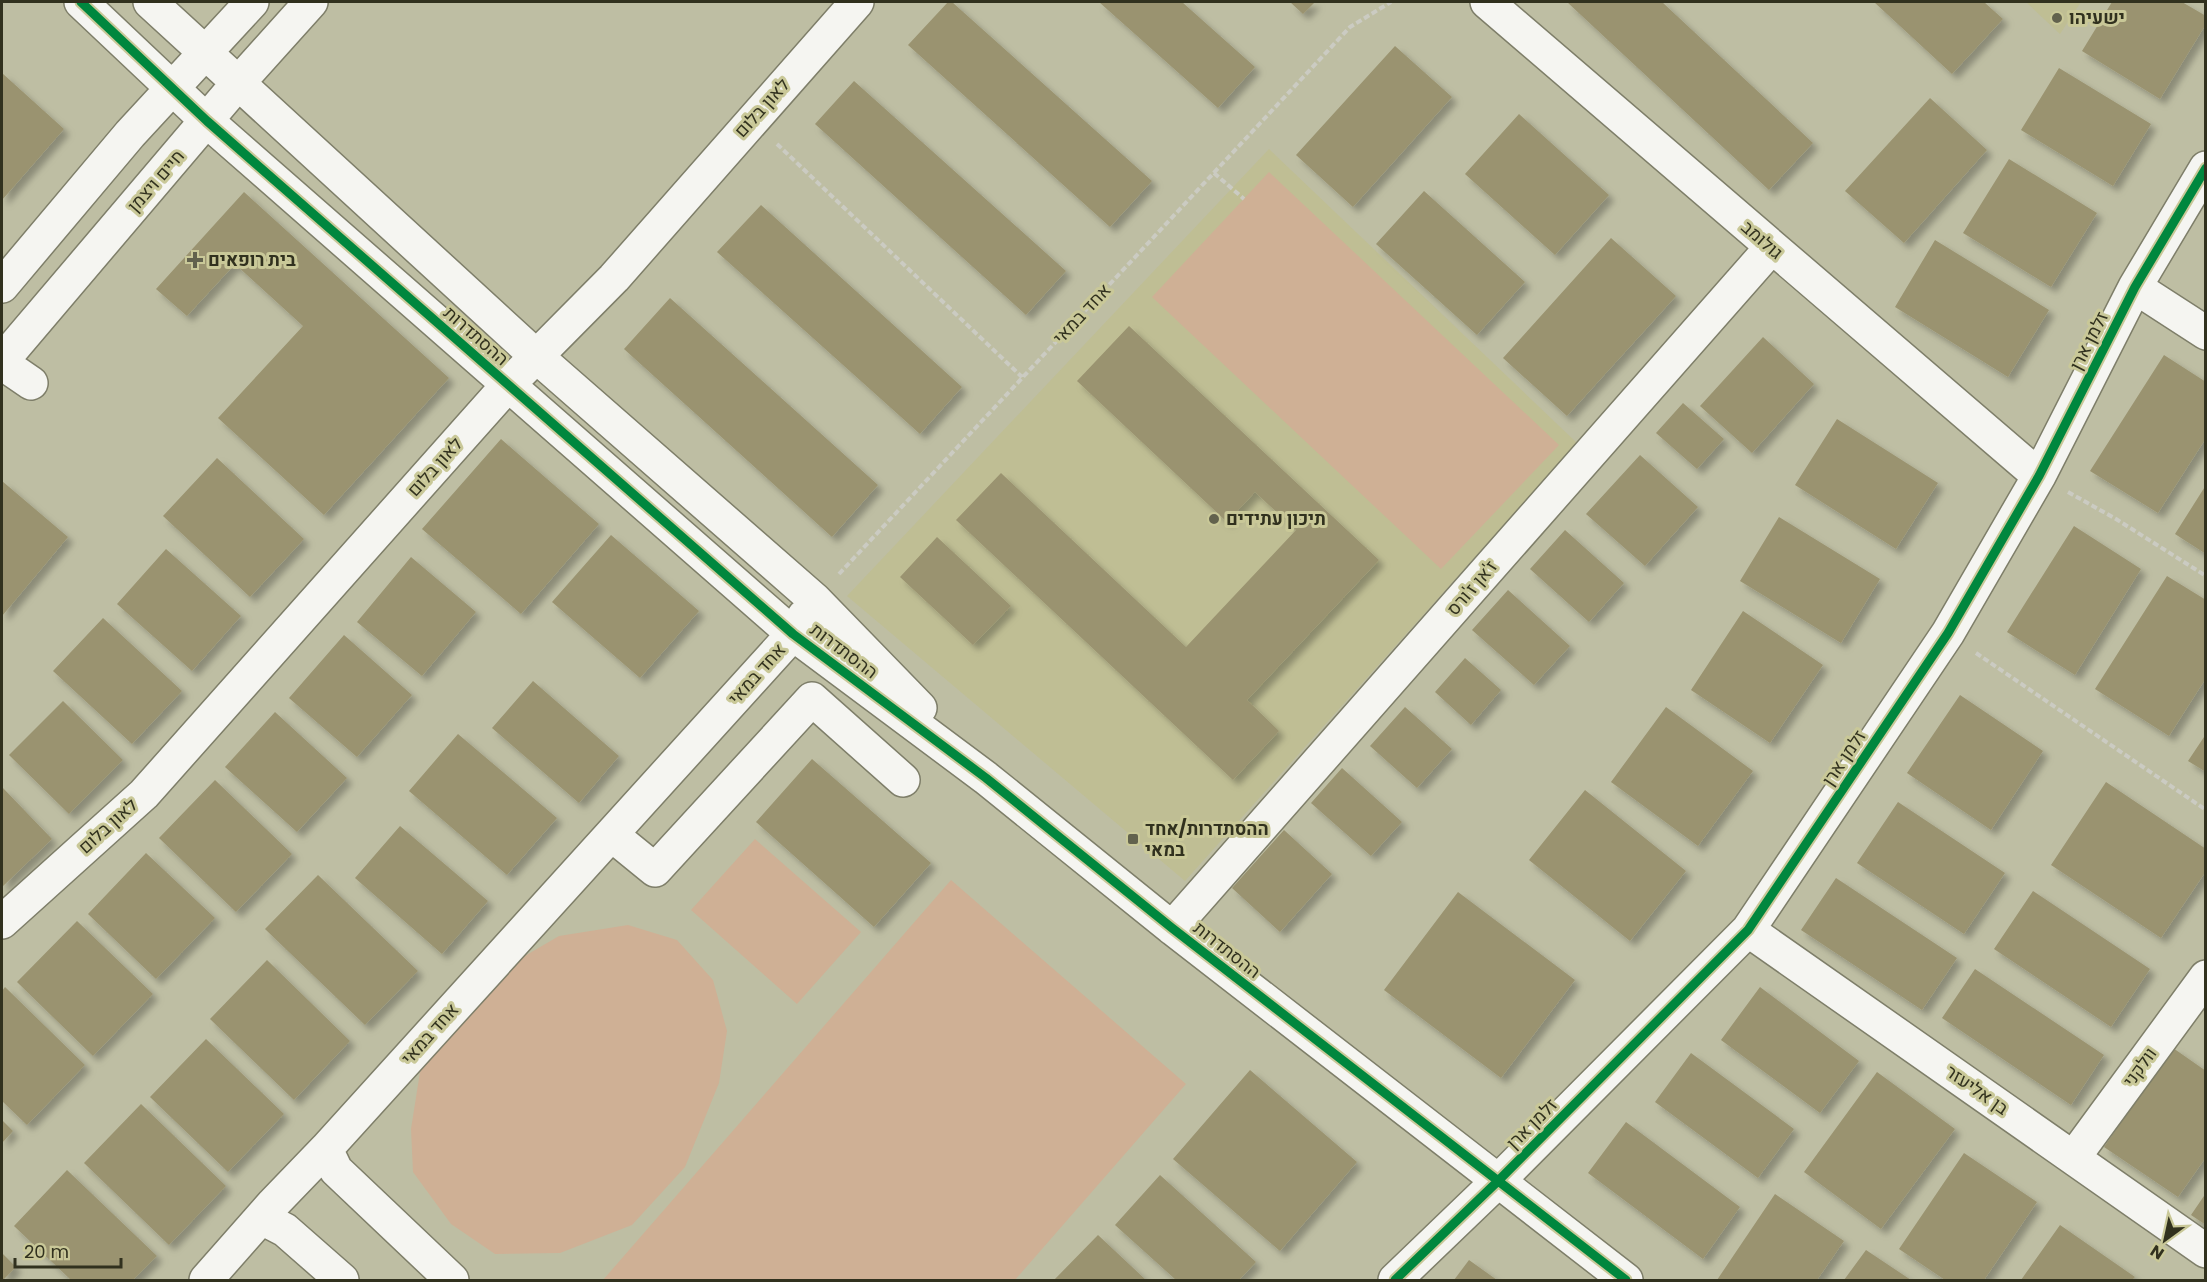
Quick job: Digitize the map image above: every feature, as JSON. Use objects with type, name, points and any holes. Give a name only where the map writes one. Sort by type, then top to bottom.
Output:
[{"type":"street","name":"ההסתדרות","points":[[81,2],[207,121],[793,634],[986,777],[1172,928],[1626,1281]]},
{"type":"street","points":[[154,5],[196,17],[217,17],[252,2]]},
{"type":"street","points":[[2,286],[130,134],[252,2]]},
{"type":"street","name":"חיים ויצמן","points":[[2,362],[239,82],[312,2]]},
{"type":"street","name":"לאון בלום","points":[[2,922],[144,794],[507,386],[614,278],[857,2]]},
{"type":"street","name":"גולומב","points":[[1487,2],[2039,476]]},
{"type":"street","name":"ההסתדרות","points":[[154,5],[536,356],[815,600],[986,777]]},
{"type":"street","points":[[128,46],[137,84],[136,108],[130,134]]},
{"type":"street","name":"זלמן ארן","points":[[1395,1281],[1748,930],[1948,633],[2039,476],[2135,287],[2205,168]]},
{"type":"street","name":"ז'אן ז'ורס","points":[[1172,928],[1772,248]]},
{"type":"street","points":[[2135,287],[2205,333]]},
{"type":"street","points":[[2,362],[32,383]]},
{"type":"street","name":"אחד במאי","points":[[206,1281],[793,634],[815,600]]},
{"type":"street","points":[[612,835],[655,870],[812,699],[903,780]]},
{"type":"street","name":"בן אליעזר","points":[[1748,930],[2205,1251]]},
{"type":"street","name":"וולקני","points":[[2074,1157],[2205,977]]},
{"type":"street","points":[[326,1149],[336,1170],[452,1281]]},
{"type":"street","points":[[262,1218],[285,1230],[342,1281]]},
{"type":"path","points":[[752,120],[1023,377]]},
{"type":"path","points":[[1214,173],[1244,199]]},
{"type":"path","points":[[2039,476],[2116,519],[2205,576]]},
{"type":"path","points":[[1948,633],[2205,810]]},
{"type":"shaded area","name":"ישעיהו","points":[[2026,2],[2081,2],[2060,34]]},
{"type":"shaded area","name":"תיכון עתידים","points":[[1269,149],[1577,443],[1185,881],[847,596]]},
{"type":"shaded area","points":[[1269,172],[1559,445],[1441,569],[1152,297]]},
{"type":"shaded area","points":[[755,839],[861,932],[797,1004],[691,910]]},
{"type":"shaded area","points":[[951,880],[1186,1084],[1015,1280],[603,1280]]},
{"type":"shaded area","points":[[628,925],[677,940],[713,980],[727,1031],[719,1083],[685,1167],[632,1225],[560,1253],[495,1254],[451,1224],[413,1172],[411,1129],[420,1072],[442,1025],[504,968],[559,936]]},
{"type":"building","points":[[948,2],[952,2],[1152,181],[1110,227],[908,45]]},
{"type":"building","points":[[1099,2],[1182,2],[1255,67],[1218,108]]},
{"type":"building","points":[[1290,2],[1315,2],[1303,14]]},
{"type":"building","points":[[1567,2],[1662,2],[1813,143],[1769,190]]},
{"type":"building","points":[[1874,2],[1984,2],[2003,19],[1952,74]]},
{"type":"building","points":[[2112,2],[2182,2],[2206,16],[2206,24],[2160,99],[2082,51]]},
{"type":"building","points":[[1395,46],[1452,97],[1353,207],[1296,155]]},
{"type":"building","points":[[2059,68],[2151,124],[2113,186],[2021,130]]},
{"type":"building","points":[[2,73],[64,129],[2,200]]},
{"type":"building","points":[[854,81],[1066,271],[1026,315],[815,124]]},
{"type":"building","points":[[1930,98],[1987,150],[1904,243],[1845,191]]},
{"type":"building","points":[[1519,114],[1609,195],[1555,255],[1465,174]]},
{"type":"building","points":[[2009,159],[2097,213],[2051,287],[1963,233]]},
{"type":"building","points":[[1424,191],[1525,282],[1477,335],[1376,244]]},
{"type":"building","points":[[244,192],[449,378],[324,515],[218,418],[303,326],[235,264],[187,316],[156,289]]},
{"type":"building","points":[[761,205],[962,387],[920,434],[717,252]]},
{"type":"building","points":[[1611,238],[1676,296],[1567,416],[1503,358]]},
{"type":"building","points":[[1935,240],[2049,310],[2008,377],[1895,307]]},
{"type":"building","points":[[670,298],[878,485],[832,537],[624,349]]},
{"type":"building","points":[[1129,326],[1379,560],[1247,700],[1279,731],[1233,780],[956,520],[1001,473],[1186,647],[1296,530],[1255,492],[1227,522],[1077,381]]},
{"type":"building","points":[[1763,337],[1814,384],[1752,453],[1700,406]]},
{"type":"building","points":[[2164,355],[2206,382],[2206,438],[2158,513],[2090,471]]},
{"type":"building","points":[[1683,403],[1724,439],[1697,469],[1656,433]]},
{"type":"building","points":[[1837,419],[1938,483],[1896,549],[1795,485]]},
{"type":"building","points":[[501,439],[599,524],[521,614],[422,529]]},
{"type":"building","points":[[1640,455],[1698,507],[1645,566],[1586,514]]},
{"type":"building","points":[[217,458],[304,539],[250,597],[163,516]]},
{"type":"building","points":[[2,481],[68,537],[2,616]]},
{"type":"building","points":[[2206,485],[2206,554],[2175,534]]},
{"type":"building","points":[[1779,517],[1880,579],[1841,643],[1740,581]]},
{"type":"building","points":[[2074,526],[2141,569],[2075,675],[2007,632]]},
{"type":"building","points":[[1565,530],[1624,583],[1589,622],[1530,569]]},
{"type":"building","points":[[611,535],[699,611],[640,678],[552,602]]},
{"type":"building","points":[[937,537],[1011,606],[973,645],[900,577]]},
{"type":"building","points":[[166,549],[241,616],[192,671],[117,604]]},
{"type":"building","points":[[411,557],[476,612],[422,676],[357,622]]},
{"type":"building","points":[[2167,576],[2206,600],[2206,678],[2169,736],[2095,689]]},
{"type":"building","points":[[1508,590],[1570,646],[1534,685],[1472,630]]},
{"type":"building","points":[[1743,611],[1823,665],[1770,743],[1691,690]]},
{"type":"building","points":[[103,618],[182,691],[132,744],[53,671]]},
{"type":"building","points":[[344,635],[412,695],[357,757],[289,698]]},
{"type":"building","points":[[1465,658],[1501,690],[1471,725],[1435,692]]},
{"type":"building","points":[[533,681],[619,756],[579,803],[492,728]]},
{"type":"building","points":[[1960,695],[2043,751],[1991,830],[1907,773]]},
{"type":"building","points":[[63,701],[123,760],[69,814],[9,755]]},
{"type":"building","points":[[1405,707],[1452,749],[1417,788],[1370,746]]},
{"type":"building","points":[[1666,707],[1753,771],[1698,846],[1611,782]]},
{"type":"building","points":[[275,712],[347,778],[297,832],[225,767]]},
{"type":"building","points":[[458,734],[557,818],[507,875],[409,791]]},
{"type":"building","points":[[2206,734],[2206,772],[2188,761]]},
{"type":"building","points":[[812,759],[931,863],[874,927],[756,822]]},
{"type":"building","points":[[1342,768],[1402,822],[1371,856],[1311,803]]},
{"type":"building","points":[[215,780],[292,854],[236,912],[159,838]]},
{"type":"building","points":[[2106,782],[2206,849],[2206,871],[2161,938],[2051,865]]},
{"type":"building","points":[[2,787],[52,839],[2,887]]},
{"type":"building","points":[[1585,790],[1686,871],[1630,941],[1529,860]]},
{"type":"building","points":[[1898,802],[2005,873],[1964,934],[1857,863]]},
{"type":"building","points":[[400,826],[488,901],[442,954],[355,878]]},
{"type":"building","points":[[1284,830],[1332,874],[1280,932],[1232,888]]},
{"type":"building","points":[[146,853],[215,918],[156,979],[88,914]]},
{"type":"building","points":[[318,875],[418,971],[365,1025],[265,929]]},
{"type":"building","points":[[1836,878],[1957,958],[1922,1010],[1801,930]]},
{"type":"building","points":[[2033,891],[2150,969],[2111,1027],[1994,949]]},
{"type":"building","points":[[1458,892],[1575,980],[1501,1078],[1384,990]]},
{"type":"building","points":[[77,921],[153,994],[93,1056],[17,982]]},
{"type":"building","points":[[267,960],[350,1041],[294,1100],[210,1019]]},
{"type":"building","points":[[1975,969],[2104,1055],[2071,1105],[1942,1018]]},
{"type":"building","points":[[5,987],[85,1065],[27,1125],[2,1101],[2,991]]},
{"type":"building","points":[[1760,987],[1859,1061],[1820,1113],[1721,1040]]},
{"type":"building","points":[[206,1039],[284,1114],[228,1172],[150,1097]]},
{"type":"building","points":[[2173,1048],[2206,1071],[2206,1157],[2178,1197],[2104,1147]]},
{"type":"building","points":[[1691,1053],[1794,1129],[1758,1178],[1655,1102]]},
{"type":"building","points":[[1250,1070],[1357,1162],[1280,1251],[1173,1159]]},
{"type":"building","points":[[1877,1072],[1955,1129],[1881,1229],[1804,1172]]},
{"type":"building","points":[[141,1104],[226,1186],[169,1245],[84,1163]]},
{"type":"building","points":[[2,1120],[13,1131],[2,1143]]},
{"type":"building","points":[[1626,1122],[1740,1207],[1703,1259],[1588,1173]]},
{"type":"building","points":[[1964,1153],[2037,1202],[1984,1280],[1945,1280],[1899,1249]]},
{"type":"building","points":[[67,1170],[157,1256],[133,1280],[71,1280],[14,1226]]},
{"type":"building","points":[[1160,1175],[1256,1262],[1239,1280],[1176,1280],[1115,1225]]},
{"type":"building","points":[[2206,1193],[2206,1225],[2191,1215]]},
{"type":"building","points":[[1775,1194],[1844,1241],[1817,1280],[1717,1280]]},
{"type":"building","points":[[2060,1225],[2135,1277],[2132,1280],[2021,1280]]},
{"type":"building","points":[[1098,1235],[1146,1280],[1054,1280]]},
{"type":"building","points":[[1866,1250],[1911,1280],[1844,1280]]},
{"type":"building","points":[[2,1253],[16,1267],[3,1280],[2,1280]]},
{"type":"building","points":[[1469,1260],[1497,1280],[1454,1280]]},
{"type":"cycle path","points":[[81,2],[207,121],[793,634],[986,778],[1172,928],[1626,1280]]},
{"type":"cycle path","points":[[1395,1280],[1497,1182],[1748,930],[1948,633],[2039,476],[2135,287],[2206,168]]},
{"type":"place","name":"ישעיהו","points":[[2057,18]]},
{"type":"place","name":"בית רופאים","points":[[195,260]]},
{"type":"place","name":"תיכון עתידים","points":[[1214,519]]},
{"type":"place","name":"ההסתדרות/אחד במאי","points":[[1133,839]]}]
